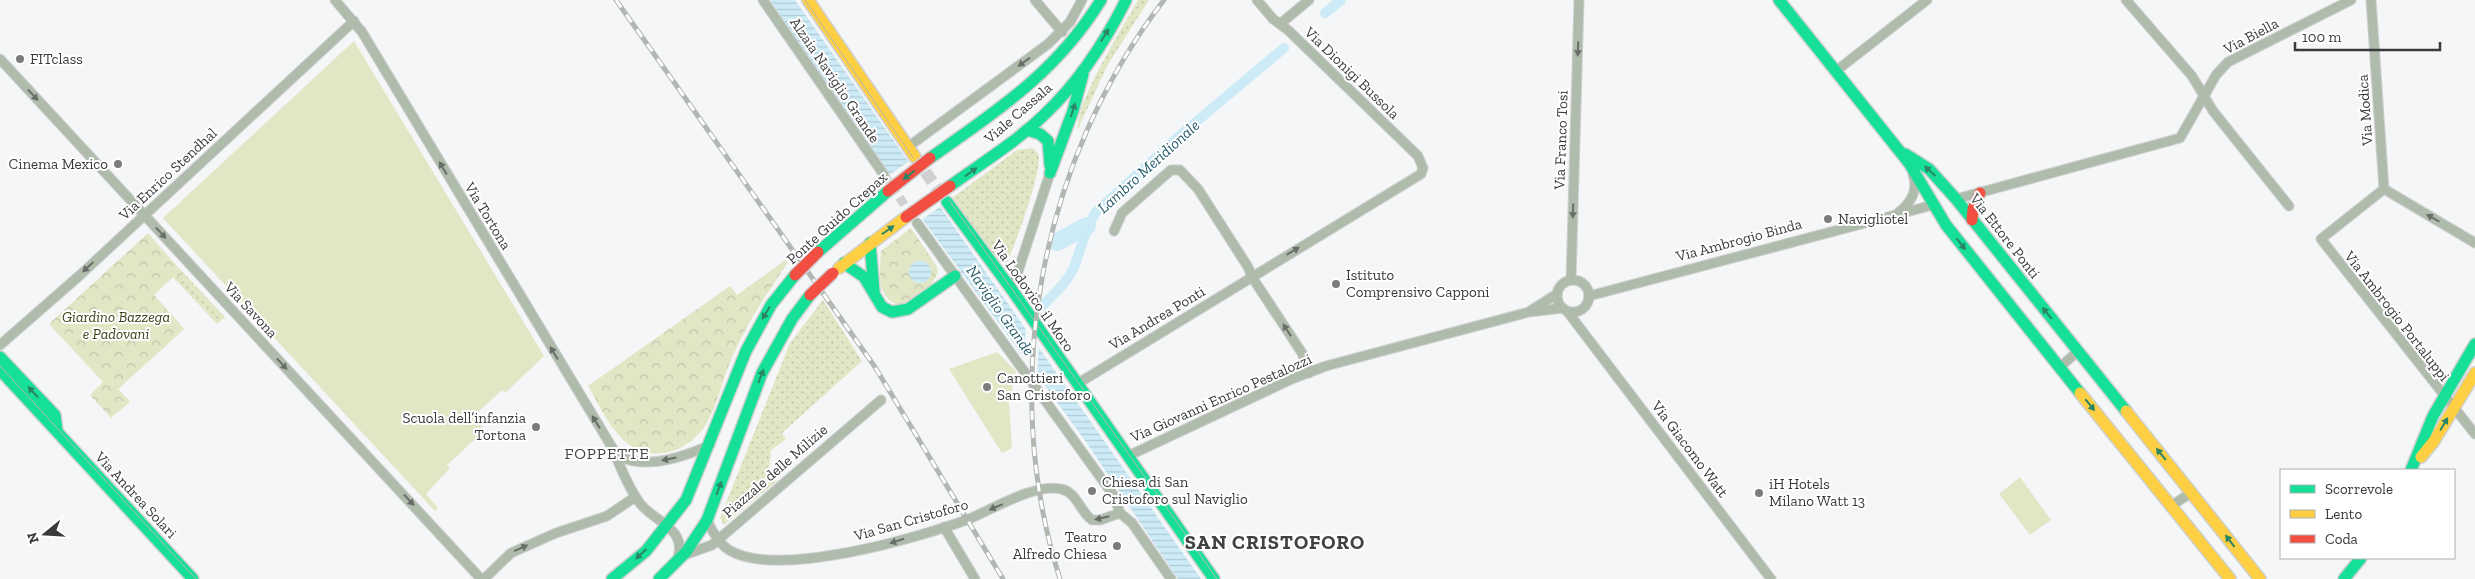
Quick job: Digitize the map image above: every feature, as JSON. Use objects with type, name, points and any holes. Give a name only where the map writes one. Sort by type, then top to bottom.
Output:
[{"type":"street","name":"Via Tortona","points":[[336,0],[354,22],[613,449],[635,496],[641,505],[670,522]]},
{"type":"street","name":"Alzaia Naviglio Grande","points":[[764,0],[884,175]]},
{"type":"street","points":[[808,0],[911,152],[1062,32],[1082,0]]},
{"type":"street","points":[[1035,0],[1062,32]]},
{"type":"street","name":"Viale Cassala","points":[[930,158],[1025,89],[1062,55],[1081,32],[1101,0]]},
{"type":"street","name":"Viale Cassala","points":[[870,243],[1027,130],[1052,107],[1084,70],[1126,0]]},
{"type":"street","name":"Via Dionigi Bussola","points":[[1257,0],[1273,19],[1418,156],[1423,168]]},
{"type":"street","points":[[1280,24],[1309,0]]},
{"type":"street","name":"Via Franco Tosi","points":[[1571,280],[1579,0]]},
{"type":"street","name":"Via Ettore Ponti","points":[[1779,0],[1909,163],[1946,225],[2230,579]]},
{"type":"street","points":[[1836,71],[1926,0]]},
{"type":"street","points":[[2126,0],[2192,76],[2213,111],[2289,206]]},
{"type":"street","name":"Via Biella","points":[[2203,96],[2216,75],[2228,62],[2351,0]]},
{"type":"street","name":"Via Modica","points":[[2370,0],[2384,189]]},
{"type":"street","name":"Via Enrico Stendhal","points":[[0,345],[354,22]]},
{"type":"street","name":"Via Savona","points":[[0,59],[483,579]]},
{"type":"street","points":[[1012,290],[1050,173],[1073,111],[1084,70]]},
{"type":"street","name":"Via Ambrogio Binda","points":[[1589,296],[2180,138],[2203,96]]},
{"type":"street","points":[[1027,130],[1040,134],[1049,145],[1050,173]]},
{"type":"street","name":"Via Ettore Ponti","points":[[1898,149],[1929,169],[1956,199],[2260,579]]},
{"type":"street","name":"Ponte Guido Crepax","points":[[710,444],[746,351],[771,305],[795,275],[848,224],[930,158]]},
{"type":"street","points":[[1897,214],[1909,203],[1915,187],[1909,163]]},
{"type":"street","name":"Via Andrea Ponti","points":[[1077,384],[1416,177],[1423,168]]},
{"type":"street","points":[[1114,231],[1122,213],[1171,170],[1180,170],[1198,189],[1248,266],[1252,277],[1302,353],[1309,372]]},
{"type":"street","points":[[2384,189],[2475,243]]},
{"type":"street","name":"Via Ambrogio Portaluppi","points":[[2384,189],[2321,239],[2475,434]]},
{"type":"street","points":[[1972,220],[1972,214],[1980,193]]},
{"type":"street","name":"Via Lodovico il Moro","points":[[947,202],[1012,290],[1214,579]]},
{"type":"street","points":[[917,224],[1114,496],[1120,513],[1132,523],[1171,579]]},
{"type":"street","points":[[870,243],[844,263],[858,271],[886,310],[892,312],[904,311],[955,276]]},
{"type":"street","points":[[870,243],[874,292]]},
{"type":"street","name":"Piazzale delle Milizie","points":[[680,559],[698,538],[707,520],[765,366],[781,335],[810,295],[844,263]]},
{"type":"street","points":[[1571,280],[1582,283],[1589,296],[1586,304],[1580,310]]},
{"type":"street","name":"Via Giovanni Enrico Pestalozzi","points":[[1529,312],[1557,294],[1562,285],[1571,280]]},
{"type":"street","points":[[1557,294],[1565,309]]},
{"type":"street","name":"Via Giovanni Enrico Pestalozzi","points":[[1128,456],[1309,372],[1326,366],[1529,312],[1565,309],[1580,310]]},
{"type":"street","name":"Via Giacomo Watt","points":[[1565,309],[1587,335],[1771,579]]},
{"type":"street","name":"Via Giacomo Watt","points":[[1580,310],[1587,335]]},
{"type":"street","points":[[2411,469],[2433,416],[2475,344]]},
{"type":"street","points":[[2060,367],[2078,351]]},
{"type":"street","name":"Via Andrea Solari","points":[[0,357],[55,415],[57,431]]},
{"type":"street","name":"Via Andrea Solari","points":[[0,370],[193,579]]},
{"type":"street","points":[[2411,469],[2434,441],[2475,373]]},
{"type":"street","name":"Piazzale delle Milizie","points":[[680,559],[706,549],[719,540],[881,400]]},
{"type":"street","points":[[613,449],[626,458],[653,461],[680,456],[710,444]]},
{"type":"street","points":[[612,579],[646,551],[686,500],[710,444]]},
{"type":"street","name":"Via San Cristoforo","points":[[707,520],[719,540],[730,551],[757,560],[792,559],[868,550],[944,527],[1032,492],[1054,488],[1070,492],[1092,520],[1100,520],[1120,513]]},
{"type":"street","points":[[2171,506],[2192,492]]},
{"type":"street","points":[[483,579],[511,553],[556,533],[607,516],[635,496]]},
{"type":"street","points":[[659,579],[680,559],[680,541],[670,522]]},
{"type":"street","points":[[944,527],[975,579]]},
{"type":"street","points":[[2344,579],[2359,561]]},
{"type":"street","points":[[2352,579],[2359,561]]},
{"type":"green space","points":[[1138,0],[1149,0],[1107,66],[1078,129],[1079,117],[1092,83]]},
{"type":"green space","points":[[354,41],[544,356],[505,393],[502,390],[476,414],[484,431],[447,465],[450,468],[426,494],[438,508],[435,511],[163,218]]},
{"type":"green space","points":[[1033,148],[1038,153],[1039,158],[1035,181],[1021,227],[1006,264],[999,262],[952,198],[1017,150]]},
{"type":"green space","points":[[911,228],[936,265],[938,273],[930,286],[900,305],[892,302],[883,291],[880,275],[881,251]]},
{"type":"green space","name":"Giardino Bazzega e Padovani","points":[[148,233],[183,273],[176,281],[173,277],[154,295],[184,329],[118,389],[130,402],[111,418],[90,395],[103,382],[49,324]]},
{"type":"green space","points":[[787,259],[787,264],[758,308],[739,343],[729,364],[710,418],[694,439],[674,451],[653,453],[640,450],[628,444],[618,435],[588,386],[730,286],[737,295]]},
{"type":"green space","points":[[173,262],[225,317],[217,324],[173,277],[154,295],[184,329],[118,389],[130,402],[115,398],[125,360],[148,290]]},
{"type":"green space","points":[[823,300],[862,361],[782,433],[786,439],[771,450],[769,470],[777,481],[724,525],[720,518],[790,343]]},
{"type":"green space","name":"Canottieri San Cristoforo","points":[[997,352],[1016,371],[1009,403],[1012,448],[1002,453],[949,369]]},
{"type":"green space","points":[[2020,477],[2051,520],[2030,535],[1999,494]]},
{"type":"water","name":"Naviglio Grande","points":[[770,0],[795,0],[1201,579],[1178,579],[1084,439],[848,118]]},
{"type":"water","points":[[920,261],[928,264],[931,272],[928,280],[920,283],[912,280],[909,272],[912,264]]},
{"type":"pier","points":[[909,161],[941,206],[920,221],[888,176]]},
{"type":"pier","points":[[1026,323],[1039,342],[1037,379],[1024,362]]},
{"type":"waterway","name":"Lambro Meridionale","points":[[1325,13],[1341,0]]},
{"type":"waterway","name":"Lambro Meridionale","points":[[1042,306],[1060,288],[1071,273],[1096,212],[1184,132],[1284,48]]},
{"type":"waterway","points":[[1057,242],[1087,226]]},
{"type":"tunnel","points":[[915,157],[945,200]]},
{"type":"tunnel","points":[[884,175],[912,216]]},
{"type":"tram line","points":[[805,0],[913,158]]},
{"type":"tram line","points":[[949,200],[1217,579]]},
{"type":"tram line","points":[[0,366],[196,579]]},
{"type":"railway","points":[[616,0],[875,367],[1003,579]]},
{"type":"railway","points":[[1060,579],[1042,505],[1033,429],[1033,353],[1042,277],[1060,203],[1087,131],[1121,63],[1164,0]]},
{"type":"traffic: fast","points":[[930,158],[1002,106],[1045,69],[1084,25],[1101,0]]},
{"type":"traffic: fast","points":[[950,186],[1022,134],[1057,102],[1090,61],[1126,0]]},
{"type":"traffic: fast","points":[[1779,0],[1909,163],[1946,225],[2080,393]]},
{"type":"traffic: fast","points":[[1050,173],[1073,111],[1083,74]]},
{"type":"traffic: fast","points":[[1027,130],[1040,134],[1048,141],[1050,165]]},
{"type":"traffic: fast","points":[[1905,154],[1929,169],[1956,199],[2126,411]]},
{"type":"traffic: fast","points":[[818,252],[888,191]]},
{"type":"traffic: fast","points":[[947,202],[1012,290],[1214,579]]},
{"type":"traffic: fast","points":[[870,243],[874,291]]},
{"type":"traffic: fast","points":[[844,263],[864,277],[882,307],[892,312],[908,309],[955,276]]},
{"type":"traffic: fast","points":[[612,579],[646,551],[686,500],[746,351],[771,305],[795,275]]},
{"type":"traffic: fast","points":[[659,579],[686,552],[707,520],[762,373],[792,319],[810,295]]},
{"type":"traffic: fast","points":[[2411,469],[2433,416],[2475,344]]},
{"type":"traffic: fast","points":[[0,357],[55,415],[57,431]]},
{"type":"traffic: fast","points":[[0,370],[193,579]]},
{"type":"traffic: fast","points":[[2344,579],[2360,559]]},
{"type":"traffic: slow","points":[[808,0],[915,157]]},
{"type":"traffic: slow","points":[[839,268],[906,217]]},
{"type":"traffic: slow","points":[[2421,457],[2434,441],[2475,373]]},
{"type":"traffic: slow","points":[[2080,393],[2230,579]]},
{"type":"traffic: slow","points":[[2126,411],[2260,579]]},
{"type":"traffic: jam","points":[[888,191],[930,158]]},
{"type":"traffic: jam","points":[[906,217],[950,186]]},
{"type":"traffic: jam","points":[[1972,220],[1973,209],[1980,193]]},
{"type":"traffic: jam","points":[[795,275],[818,252]]},
{"type":"traffic: jam","points":[[810,295],[833,273]]},
{"type":"place","name":"FITclass","points":[[20,59]]},
{"type":"place","name":"Cinema Mexico","points":[[118,164]]},
{"type":"place","name":"Navigliotel","points":[[1828,219]]},
{"type":"place","name":"Istituto Comprensivo Capponi","points":[[1336,284]]},
{"type":"place","name":"Canottieri San Cristoforo","points":[[987,387]]},
{"type":"place","name":"Scuola dell’infanzia Tortona","points":[[536,427]]},
{"type":"place","name":"Chiesa di San Cristoforo sul Naviglio","points":[[1092,491]]},
{"type":"place","name":"iH Hotels Milano Watt 13","points":[[1759,493]]},
{"type":"place","name":"Teatro Alfredo Chiesa","points":[[1117,546]]},
{"type":"district","name":"FOPPETTE","points":[[607,453]]},
{"type":"district","name":"SAN CRISTOFORO","points":[[1275,542]]}]
